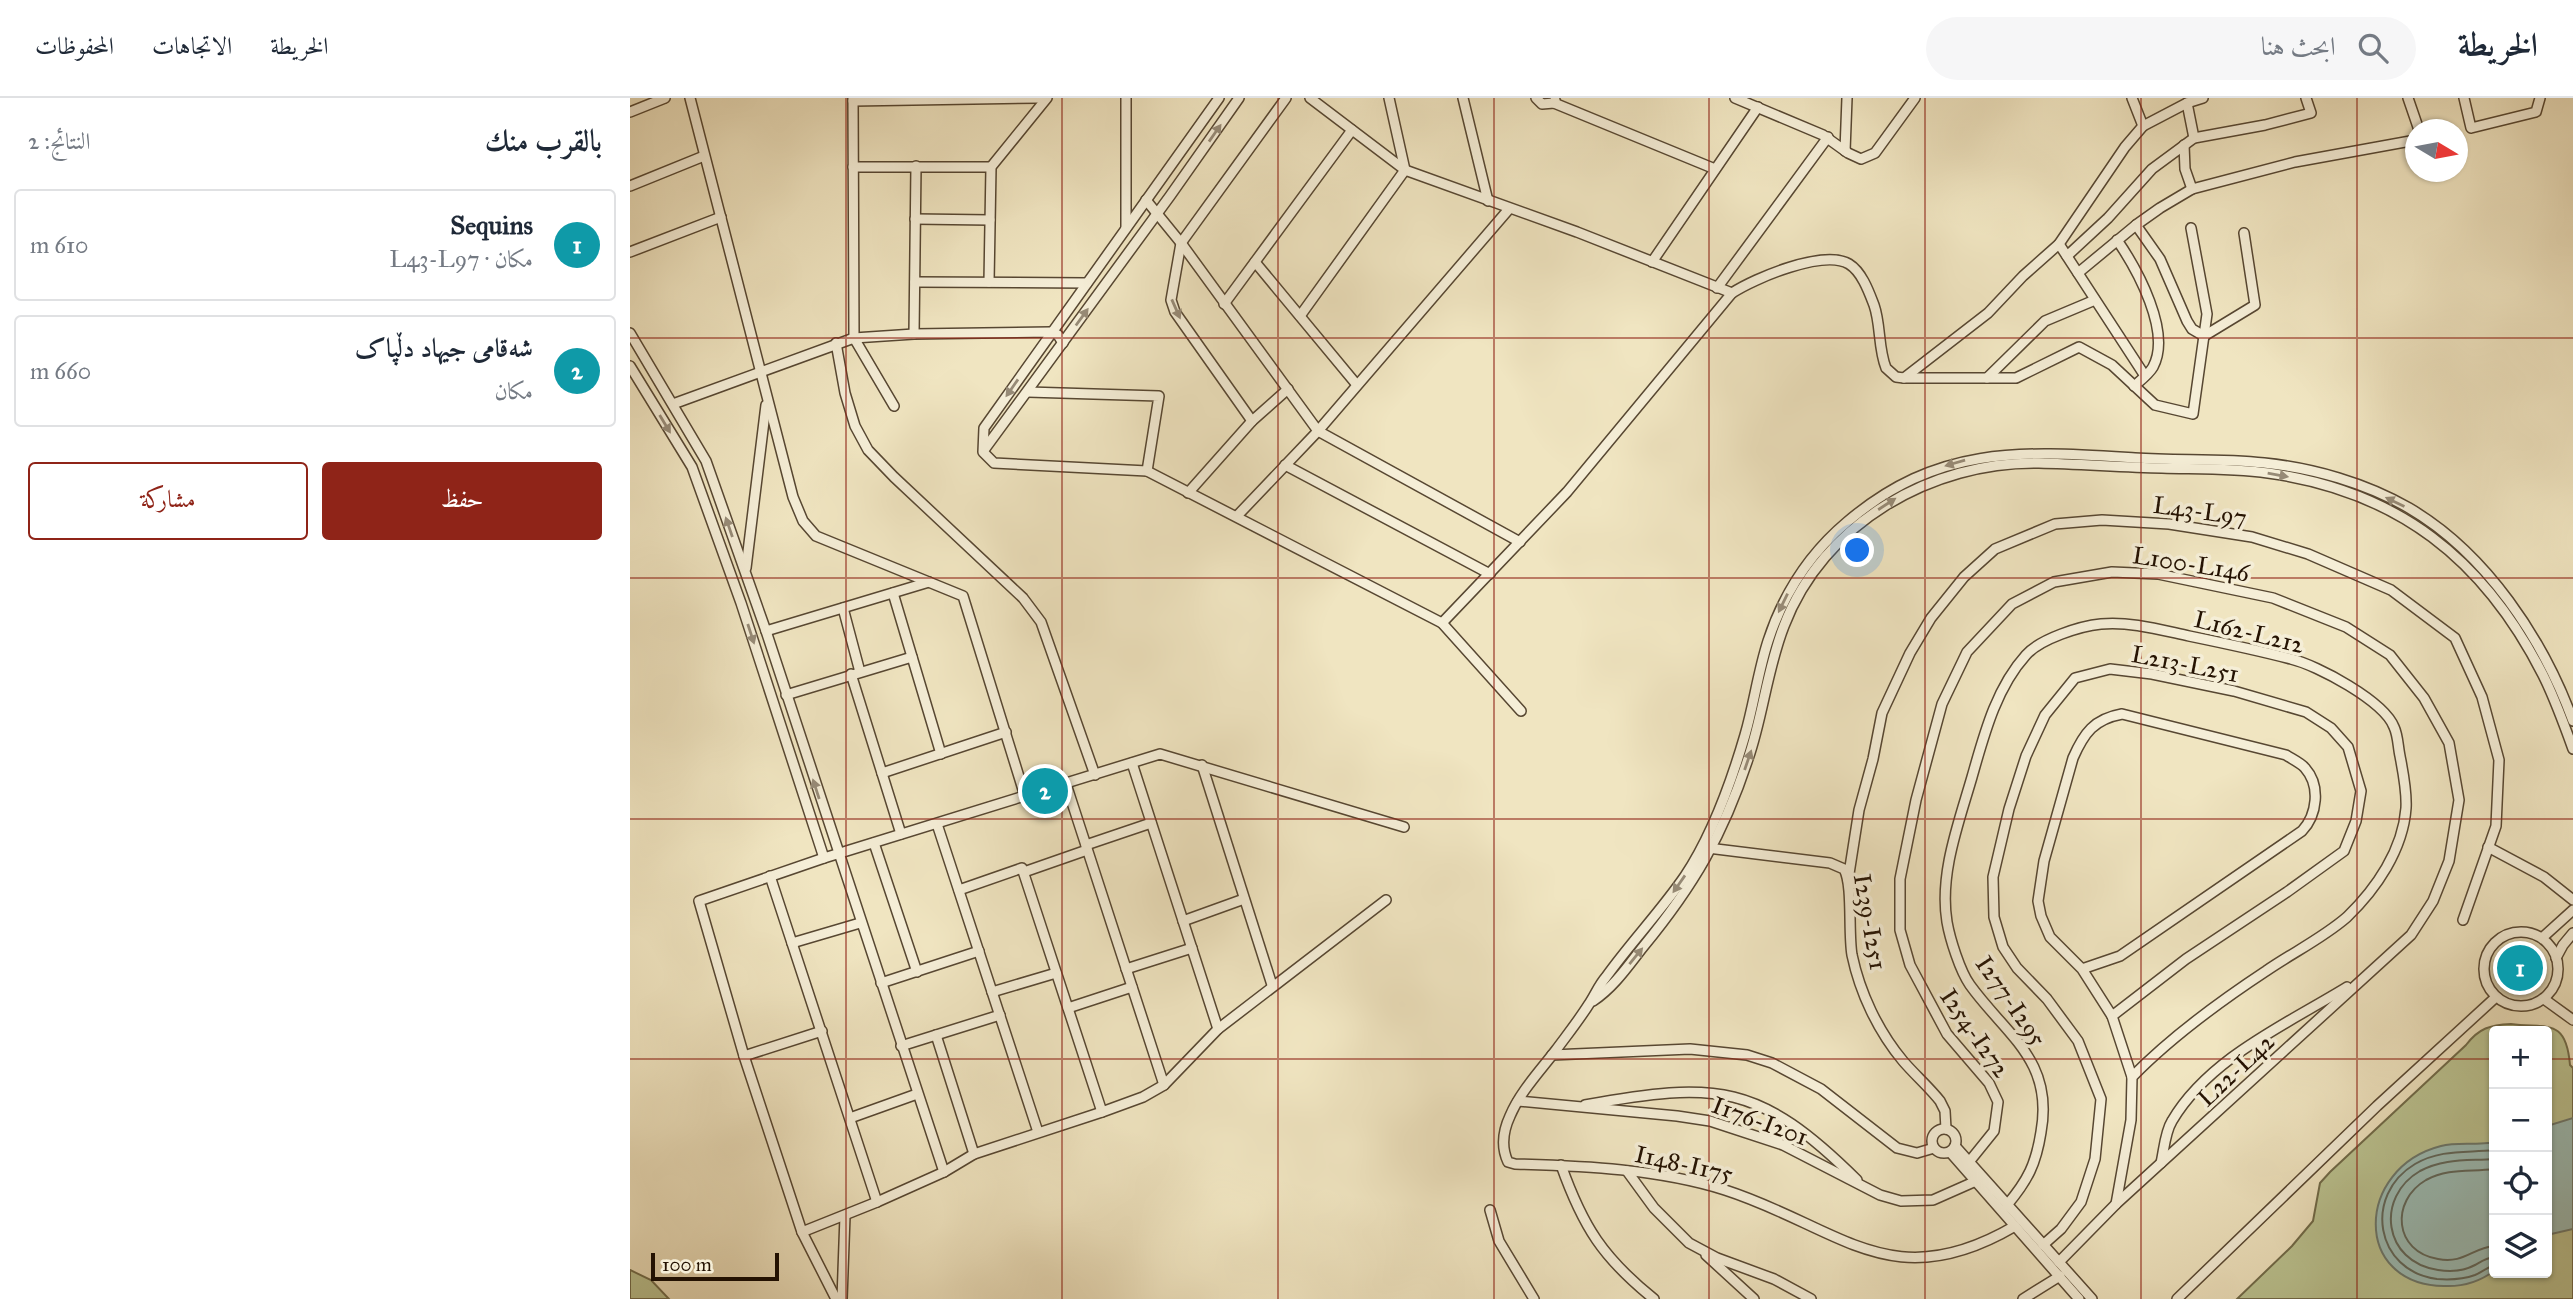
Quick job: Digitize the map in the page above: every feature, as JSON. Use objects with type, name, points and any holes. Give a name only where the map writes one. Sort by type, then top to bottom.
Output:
[{"type":"street","points":[[630,111],[666,98]]},
{"type":"street","points":[[690,98],[793,497],[803,521],[816,536],[964,596],[1025,796]]},
{"type":"street","points":[[894,406],[854,338],[853,99],[1039,98]]},
{"type":"street","points":[[989,282],[990,167],[1047,98]]},
{"type":"street","points":[[1126,98],[1126,228]]},
{"type":"street","points":[[1219,98],[984,428],[984,452],[994,463],[1147,471],[1442,623],[1521,711]]},
{"type":"street","points":[[984,452],[1239,98]]},
{"type":"street","points":[[1252,421],[1172,306],[1172,293],[1181,243],[1286,98]]},
{"type":"street","points":[[1311,98],[1405,170],[1732,293]]},
{"type":"street","points":[[1300,316],[1405,170],[1389,98]]},
{"type":"street","points":[[1463,98],[1488,201]]},
{"type":"street","points":[[1536,98],[1542,104],[1554,100],[1716,169]]},
{"type":"street","points":[[1735,98],[1828,137],[1845,151],[1861,159],[1875,153],[1915,98]]},
{"type":"street","points":[[1845,151],[1847,98]]},
{"type":"street","points":[[2132,98],[2143,126]]},
{"type":"street","points":[[1904,378],[1988,313],[2023,276],[2059,244],[2143,126],[2187,103],[2203,98]]},
{"type":"street","points":[[2067,256],[2108,218],[2152,169],[2194,138],[2265,125],[2311,113],[2306,98]]},
{"type":"street","points":[[2408,98],[2415,119]]},
{"type":"street","points":[[2464,98],[2471,128],[2536,112],[2540,98]]},
{"type":"street","points":[[2187,103],[2194,138]]},
{"type":"street","points":[[1652,262],[1758,107]]},
{"type":"street","points":[[1224,304],[1352,130]]},
{"type":"street","points":[[1717,288],[1828,137]]},
{"type":"street","points":[[2078,274],[2136,225],[2192,189],[2295,162],[2405,142]]},
{"type":"street","points":[[2184,145],[2185,169],[2192,189]]},
{"type":"street","points":[[630,186],[704,156]]},
{"type":"street","points":[[914,334],[916,166]]},
{"type":"street","points":[[853,167],[990,167]]},
{"type":"street","points":[[1146,200],[1181,243],[1318,431],[1520,542]]},
{"type":"street","points":[[1237,516],[1318,431],[1509,209]]},
{"type":"street","points":[[630,253],[721,217]]},
{"type":"street","points":[[915,219],[990,220]]},
{"type":"street","points":[[2136,225],[2160,259],[2187,321],[2193,330],[2204,336]]},
{"type":"street","points":[[1442,623],[1567,492],[1732,293],[1752,281],[1811,262],[1829,260],[1847,263],[1861,278],[1874,305],[1886,368],[1896,377],[2016,378],[2079,347],[2112,365],[2155,405],[2193,414],[2206,303],[2190,228]]},
{"type":"street","points":[[2204,336],[2255,305],[2244,233]]},
{"type":"street","points":[[2117,240],[2148,294],[2154,316],[2156,359],[2150,371],[2134,386]]},
{"type":"street","points":[[2059,244],[2145,376]]},
{"type":"street","points":[[1255,262],[1357,385]]},
{"type":"street","points":[[915,282],[1087,283]]},
{"type":"street","points":[[1987,378],[2045,321],[2095,300]]},
{"type":"street","points":[[673,404],[854,338],[914,334],[1051,332],[1058,335],[1063,343]]},
{"type":"street","points":[[630,333],[706,461],[766,631],[837,854],[944,1172]]},
{"type":"street","points":[[836,343],[845,393],[855,426],[868,450],[1023,597],[1041,622],[1095,775]]},
{"type":"street","points":[[630,366],[692,467],[741,603],[824,858]]},
{"type":"street","points":[[1188,493],[1252,421],[1288,388]]},
{"type":"street","points":[[1028,392],[1159,396],[1147,471]]},
{"type":"street","points":[[746,573],[767,398]]},
{"type":"street","name":"I148-I175","points":[[2015,1226],[1985,1245],[1956,1257],[1919,1263],[1886,1260],[1860,1252],[1779,1212],[1726,1190],[1627,1171],[1515,1164],[1506,1160],[1504,1153],[1504,1135],[1518,1101],[1589,1004],[1615,982],[1690,887],[1748,759],[1784,624],[1805,586],[1838,545],[1862,523],[1892,501],[1935,479],[1990,465],[2076,459],[2269,473],[2323,485],[2395,512],[2440,542],[2466,566],[2492,596],[2536,662],[2568,718],[2573,749]]},
{"type":"street","points":[[692,467],[706,461]]},
{"type":"street","points":[[1285,466],[1490,574]]},
{"type":"street","name":"L43-L97","points":[[1848,880],[1859,810],[1882,713],[1910,653],[1931,618],[1964,577],[1996,549],[2055,524],[2102,520],[2169,524],[2252,537],[2308,554],[2391,590],[2455,639],[2482,697],[2499,760],[2496,826],[2463,920]]},
{"type":"street","name":"L100-L146","points":[[1900,879],[1916,800],[1942,705],[1967,652],[2012,604],[2053,582],[2112,572],[2158,573],[2273,598],[2346,627],[2390,654],[2424,698],[2449,743],[2459,800],[2449,861],[2433,901]]},
{"type":"street","points":[[766,631],[929,582]]},
{"type":"street","points":[[893,593],[941,754]]},
{"type":"street","points":[[843,608],[855,673],[901,834]]},
{"type":"street","name":"L162-L212","points":[[1951,852],[1991,715],[2003,690],[2028,653],[2060,635],[2101,624],[2143,626],[2297,660],[2357,690],[2376,705],[2394,725],[2406,808],[2391,858],[2379,881],[2345,918],[2211,1010],[2159,1050],[2132,1077]]},
{"type":"street","points":[[786,695],[912,657]]},
{"type":"street","name":"L213-L251","points":[[2043,1245],[2061,1229],[2081,1202],[2095,1160],[2101,1099],[2078,1041],[2048,999],[2017,968],[2003,947],[1994,918],[1993,877],[2010,808],[2026,756],[2045,715],[2075,678],[2110,669],[2152,674],[2234,691],[2306,712],[2331,728],[2348,747],[2361,791],[2356,821],[2344,851],[2150,985],[2112,1016]]},
{"type":"street","points":[[2082,969],[2120,956],[2302,831],[2312,821],[2316,805],[2314,788],[2306,769],[2287,755],[2122,713],[2105,717],[2081,738],[2073,758],[2039,886],[2041,916],[2050,937],[2082,969],[2112,1016],[2132,1077],[2131,1121],[2116,1204]]},
{"type":"street","points":[[882,774],[1006,733]]},
{"type":"street","points":[[836,1299],[803,1232],[744,1056],[699,901],[824,858],[1160,754],[1404,827]]},
{"type":"street","points":[[1132,763],[1218,1029]]},
{"type":"street","points":[[1202,765],[1272,985]]},
{"type":"street","points":[[1066,784],[1164,1085]]},
{"type":"street","points":[[1024,872],[1151,823]]},
{"type":"street","points":[[937,824],[1038,1132]]},
{"type":"street","points":[[874,843],[917,972]]},
{"type":"street","name":"I239-I251","points":[[1707,847],[1841,866],[1848,880],[1850,941],[1855,968],[1866,1000],[1890,1045],[1943,1105],[1946,1129]]},
{"type":"street","points":[[2488,847],[2544,877],[2573,900]]},
{"type":"street","name":"I277-I295","points":[[1951,852],[1946,901],[1947,924],[1962,971],[1969,984],[2024,1048],[2037,1074],[2045,1112],[2036,1160],[2025,1183],[2007,1205]]},
{"type":"street","points":[[958,890],[1022,868],[1102,1112]]},
{"type":"street","points":[[770,876],[877,1202]]},
{"type":"street","name":"I254-I272","points":[[1900,879],[1900,930],[1910,965],[1947,1034],[1989,1083],[1998,1102],[1994,1131],[1969,1162]]},
{"type":"street","points":[[1183,921],[1244,899]]},
{"type":"street","points":[[803,1232],[944,1172],[974,1154],[1143,1097],[1164,1085],[1218,1029],[1272,985],[1386,900]]},
{"type":"street","name":"L22-L42","points":[[2059,1262],[2116,1204],[2411,935],[2433,901]]},
{"type":"street","points":[[2542,938],[2573,910]]},
{"type":"street","points":[[792,943],[860,923]]},
{"type":"street","points":[[2512,933],[2533,933],[2542,938],[2551,947],[2556,958],[2556,983],[2544,999],[2520,1007],[2507,1004],[2496,997],[2490,990],[2483,970],[2488,950],[2503,936],[2512,933]]},
{"type":"street","points":[[2556,958],[2573,933]]},
{"type":"street","points":[[1126,969],[1192,948]]},
{"type":"street","points":[[881,984],[979,951]]},
{"type":"street","points":[[992,992],[1056,973]]},
{"type":"street","points":[[2160,1164],[2171,1123],[2194,1091],[2229,1061],[2366,976]]},
{"type":"street","points":[[1068,1008],[1132,987]]},
{"type":"street","points":[[2176,1299],[2496,997]]},
{"type":"street","points":[[2544,999],[2573,1020]]},
{"type":"street","points":[[901,1046],[1000,1015]]},
{"type":"street","points":[[744,1056],[821,1031]]},
{"type":"street","points":[[936,1035],[974,1154]]},
{"type":"street","points":[[1552,1055],[1690,1049],[1747,1055],[1772,1063],[1821,1089],[1898,1148],[1917,1153],[1934,1148]]},
{"type":"street","points":[[1572,1107],[1656,1093],[1697,1091],[1730,1095],[1758,1105],[1793,1124],[1823,1147],[1863,1186]]},
{"type":"street","points":[[850,1118],[917,1094]]},
{"type":"street","name":"I176-I201","points":[[1518,1101],[1710,1121],[1783,1145],[1889,1199],[1926,1201],[1940,1198],[1976,1181]]},
{"type":"street","points":[[1953,1149],[1940,1153],[1934,1148],[1933,1136],[1938,1130],[1946,1129],[1954,1134],[1953,1149],[1976,1181],[2080,1299]]},
{"type":"street","points":[[1953,1149],[1969,1162],[2092,1299]]},
{"type":"street","points":[[1561,1165],[1579,1213],[1595,1241],[1624,1274],[1654,1299]]},
{"type":"street","points":[[1627,1171],[1666,1222],[1754,1299]]},
{"type":"street","points":[[1490,1210],[1499,1241],[1534,1299]]},
{"type":"street","points":[[842,1299],[845,1216]]},
{"type":"street","points":[[1700,1250],[1774,1279],[1811,1299]]},
{"type":"street","points":[[2023,1299],[2060,1276]]},
{"type":"green space","points":[[2511,1024],[2533,1026],[2498,1026]]},
{"type":"green space","points":[[2489,1027],[2489,1278],[2552,1278],[2553,1028],[2564,1039],[2573,1068],[2573,1299],[2237,1299],[2292,1246],[2313,1221],[2320,1183],[2330,1172]]},
{"type":"green space","points":[[630,1270],[651,1280],[669,1299],[630,1299]]},
{"type":"water","points":[[2573,1118],[2573,1229],[2552,1234],[2552,1152],[2552,1124]]},
{"type":"water","points":[[2489,1143],[2489,1274],[2458,1286],[2414,1281],[2393,1267],[2380,1247],[2376,1224],[2380,1200],[2392,1177],[2413,1158],[2453,1144]]},
{"type":"place","name":"شەقامی جیهاد دڵپاک","points":[[1045,791]]},
{"type":"place","name":"Sequins","points":[[2520,968]]}]
